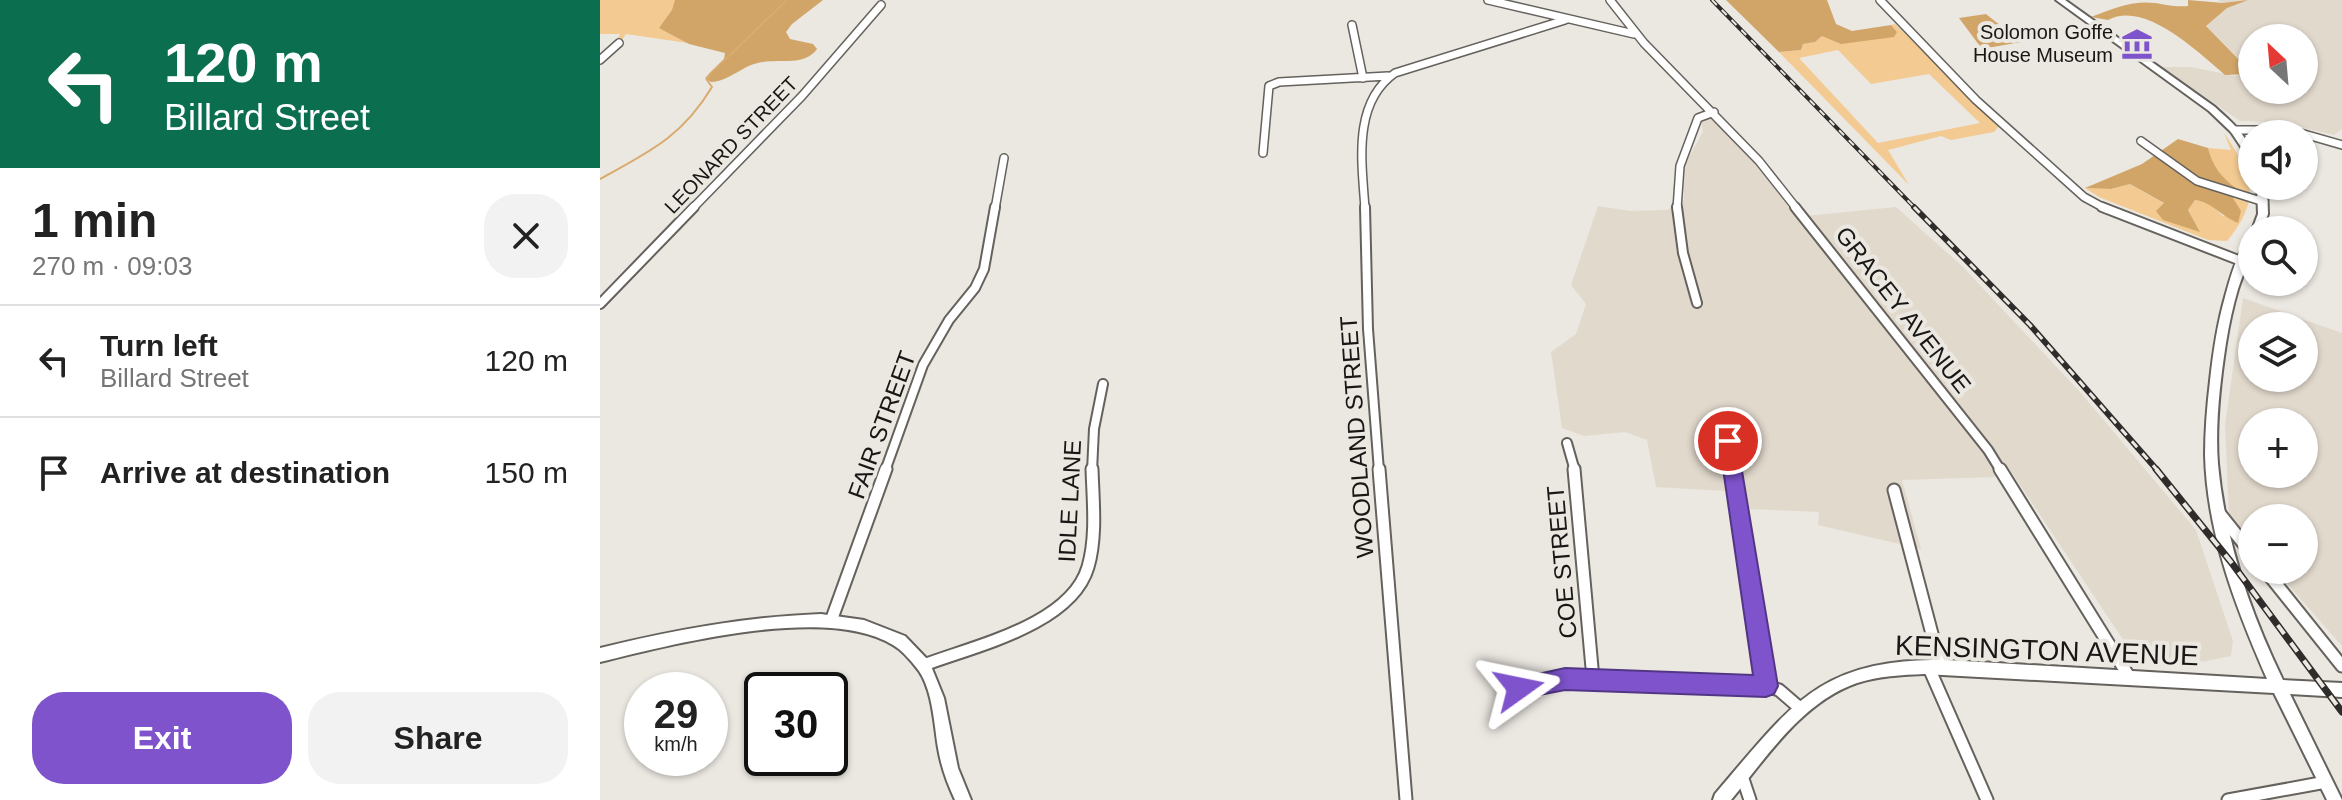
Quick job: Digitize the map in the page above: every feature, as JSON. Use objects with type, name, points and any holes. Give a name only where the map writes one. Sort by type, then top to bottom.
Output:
[{"type":"main road","points":[[2060,0],[2199,98],[2238,136]]},
{"type":"main road","points":[[2260,216],[2264,202]]},
{"type":"main road","points":[[2238,270],[2226,306],[2217,368],[2211,454],[2217,511],[2240,591],[2279,685],[2335,800]]},
{"type":"main road","points":[[600,655],[729,628],[831,621],[882,631],[899,639],[924,665],[932,684],[953,776],[963,800]]},
{"type":"main road","name":"KENSINGTON AVENUE","points":[[1721,800],[1801,709],[1830,689],[1861,675],[1886,670],[1935,668],[2128,675],[2342,690]]},
{"type":"street","points":[[1488,0],[1634,34]]},
{"type":"street","name":"GRACEY AVENUE","points":[[1610,0],[1634,34],[1714,112],[1791,200],[1988,450],[2128,675]]},
{"type":"street","points":[[1880,0],[1976,100],[2084,197],[2106,209],[2238,260]]},
{"type":"street","name":"LEONARD STREET","points":[[600,304],[793,105],[881,5]]},
{"type":"street","points":[[1263,153],[1269,86],[1279,82],[1388,76],[1565,20]]},
{"type":"street","points":[[1352,25],[1363,78]]},
{"type":"street","points":[[600,60],[619,43]]},
{"type":"street","name":"WOODLAND STREET","points":[[1388,76],[1377,89],[1367,115],[1361,152],[1368,329],[1406,800]]},
{"type":"street","points":[[1697,303],[1679,235],[1679,170],[1693,139],[1698,118],[1714,112]]},
{"type":"street","points":[[2234,130],[2290,130],[2341,144]]},
{"type":"street","points":[[2141,141],[2197,181],[2264,202]]},
{"type":"street","name":"FAIR STREET","points":[[831,621],[923,365],[949,320],[975,288],[984,269],[1004,158]]},
{"type":"street","name":"IDLE LANE","points":[[924,665],[1030,623],[1065,603],[1076,590],[1091,558],[1092,444],[1103,384]]},
{"type":"street","points":[[1728,441],[1766,686]]},
{"type":"street","name":"COE STREET","points":[[1567,443],[1575,471],[1593,679]]},
{"type":"street","points":[[1894,490],[1911,545],[1935,668],[1987,800]]},
{"type":"street","points":[[2217,511],[2238,537]]},
{"type":"street","points":[[2276,584],[2342,666]]},
{"type":"street","points":[[1519,688],[1544,681],[1593,679],[1766,686],[1779,690],[1801,709]]},
{"type":"street","points":[[1742,776],[1750,800]]},
{"type":"street","points":[[2228,800],[2326,782]]},
{"type":"shaded area","points":[[600,0],[816,0],[756,53],[626,34],[622,40],[617,40],[620,34],[600,34]]},
{"type":"shaded area","points":[[675,0],[823,0],[786,32],[790,39],[813,44],[817,49],[806,58],[756,63],[725,79],[711,82],[705,79],[724,59],[725,53],[689,44],[659,28]]},
{"type":"shaded area","points":[[1726,0],[1827,0],[1836,24],[1852,31],[1891,25],[1897,32],[1894,37],[1841,44],[1822,36],[1815,42],[1803,44],[1801,50],[1779,52]]},
{"type":"shaded area","points":[[2188,0],[2223,3],[2248,0],[2227,8],[2206,26],[2238,59],[2238,74],[2225,75],[2186,42],[2154,23],[2138,17],[2123,16],[2108,20],[2091,17],[2114,8],[2147,2],[2188,6]]},
{"type":"shaded area","points":[[2218,0],[2342,0],[2342,129],[2334,135],[2318,131],[2318,120],[2239,120],[2162,67],[2191,67],[2238,75],[2238,104],[2318,104],[2318,24],[2238,24],[2238,58],[2206,26],[2227,8]]},
{"type":"shaded area","points":[[1986,14],[2021,42],[1982,49],[1959,18]]},
{"type":"shaded area","points":[[1895,24],[2000,125],[1994,132],[1951,140],[1941,136],[1888,150],[1909,185],[1779,52],[1801,50],[1803,44],[1815,42],[1822,36],[1897,32],[1891,25]],"holes":[[[1838,50],[1871,84],[1929,74],[1980,123],[1878,143],[1799,58]]]},
{"type":"shaded area","points":[[1712,117],[1740,143],[1796,217],[1896,207],[1962,266],[2080,392],[2196,530],[2233,641],[2231,656],[2201,662],[2147,655],[2128,647],[2008,467],[1994,477],[1902,480],[1921,549],[1818,525],[1819,512],[1750,509],[1725,491],[1656,487],[1647,440],[1625,432],[1584,436],[1562,428],[1551,352],[1576,334],[1586,304],[1571,285],[1598,206],[1630,211],[1667,210],[1684,200],[1683,167],[1703,132],[1701,122]]},
{"type":"shaded area","points":[[2224,133],[2238,156],[2238,200],[2249,200],[2243,216],[2238,216],[2238,226],[2227,241],[2208,240],[2099,197],[2085,188],[2111,189],[2130,184],[2165,204],[2199,230],[2188,210],[2195,200],[2207,201],[2224,217],[2236,188],[2218,171],[2208,148],[2231,150]]},
{"type":"shaded area","points":[[2178,139],[2208,148],[2218,171],[2236,188],[2233,198],[2241,211],[2238,223],[2206,203],[2195,200],[2188,210],[2200,232],[2163,220],[2156,211],[2164,203],[2130,184],[2111,189],[2085,188],[2142,164]]},
{"type":"shaded area","points":[[2243,298],[2283,312],[2241,312]]},
{"type":"shaded area","points":[[2318,325],[2342,333],[2342,646],[2287,584],[2318,584],[2318,504],[2238,504],[2238,527],[2229,517],[2225,425],[2238,333],[2238,392],[2318,392]]},
{"type":"waterway","points":[[600,179],[663,142],[689,119],[712,87],[707,80],[710,74],[787,0]]},
{"type":"railway","points":[[1712,0],[1916,209]]},
{"type":"railway","points":[[1914,207],[2030,325],[2158,471]]},
{"type":"railway","points":[[2156,469],[2231,562],[2342,712]]},
{"type":"place","name":"Solomon Goffe House Museum","points":[[2137,44]]},
{"type":"route","points":[[1519,688],[1565,679],[1766,686],[1728,441]]}]
